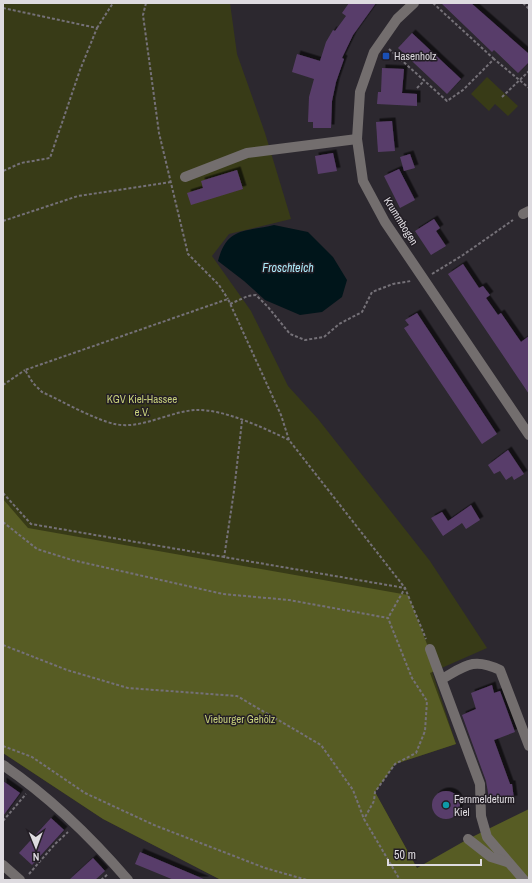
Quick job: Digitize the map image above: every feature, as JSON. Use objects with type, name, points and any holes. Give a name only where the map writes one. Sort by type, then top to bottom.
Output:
[{"type":"street","name":"Krummbogen","points":[[414,3],[397,19],[374,52],[360,92],[357,139],[363,181],[385,222],[529,435]]},
{"type":"street","points":[[185,177],[247,153],[357,139]]},
{"type":"street","points":[[430,649],[480,784],[481,816],[487,838],[524,880]]},
{"type":"street","points":[[442,679],[472,663],[487,664],[500,670],[529,746]]},
{"type":"street","points":[[3,766],[33,786],[77,825],[128,880]]},
{"type":"street","points":[[468,839],[491,856],[509,863]]},
{"type":"street","points":[[3,865],[20,880]]},
{"type":"path","points":[[3,171],[21,163],[50,158],[80,70],[97,28],[113,3]]},
{"type":"path","points":[[146,3],[143,15],[159,133],[188,254],[219,284],[228,299],[281,415],[289,440],[404,588],[430,649]]},
{"type":"path","points":[[433,3],[494,59],[529,88]]},
{"type":"path","points":[[523,3],[529,9]]},
{"type":"path","points":[[3,8],[97,28]]},
{"type":"path","points":[[380,43],[446,101],[463,90],[494,59]]},
{"type":"path","points":[[502,97],[529,71]]},
{"type":"path","points":[[417,88],[424,81]]},
{"type":"path","points":[[3,221],[78,196],[171,182],[185,177]]},
{"type":"path","points":[[230,304],[248,296],[256,295],[290,334],[305,340],[324,337],[339,324],[362,312],[372,292],[393,284],[424,278],[463,255],[526,213]]},
{"type":"path","points":[[3,385],[25,370],[228,299]]},
{"type":"path","points":[[25,370],[33,383],[42,392],[115,424],[132,425],[195,410],[215,411],[289,440]]},
{"type":"path","points":[[224,558],[242,421]]},
{"type":"path","points":[[3,492],[31,524],[134,540],[224,558],[404,588]]},
{"type":"path","points":[[3,522],[37,549],[72,560],[223,594],[289,600],[388,618]]},
{"type":"path","points":[[364,819],[374,801],[375,792],[395,764],[416,753],[425,731],[427,701],[412,678],[388,618],[404,588]]},
{"type":"path","points":[[3,645],[67,670],[128,688],[237,696],[321,745],[353,790],[364,819],[400,880]]},
{"type":"path","points":[[3,746],[32,757],[85,793],[154,825],[265,868],[307,880]]},
{"type":"path","points":[[3,821],[33,786]]},
{"type":"path","points":[[29,874],[55,844],[77,825]]},
{"type":"green space","name":"KGV Kiel-Hassee e.V.","points":[[3,3],[230,3],[237,54],[265,133],[291,219],[229,234],[212,256],[251,311],[288,386],[318,419],[430,561],[487,648],[437,670],[407,595],[456,744],[395,764],[375,792],[417,868],[529,810],[529,880],[221,880],[103,819],[3,753]]},
{"type":"green space","points":[[487,77],[518,106],[508,116],[495,104],[489,111],[471,94]]},
{"type":"green space","name":"Vieburger Gehölz","points":[[3,499],[28,528],[408,595],[437,670],[430,673],[456,744],[395,764],[375,792],[417,868],[468,839],[529,809],[529,880],[221,880],[103,819],[3,753]]},
{"type":"water","name":"Froschteich","points":[[274,225],[308,232],[333,257],[347,280],[342,297],[322,312],[300,315],[265,300],[244,281],[218,261],[226,242],[238,233]]},
{"type":"building","points":[[349,3],[376,3],[353,35],[342,58],[344,59],[336,82],[332,101],[331,128],[313,128],[313,122],[308,122],[309,97],[314,79],[292,72],[297,54],[320,61],[326,42],[333,30],[335,31],[346,16],[342,13]]},
{"type":"building","points":[[441,3],[471,3],[529,54],[529,62],[518,73],[494,50],[492,52]]},
{"type":"building","points":[[412,33],[461,79],[447,94],[398,48]]},
{"type":"building","points":[[382,68],[404,69],[402,93],[417,94],[417,106],[377,104],[378,92],[381,92]]},
{"type":"building","points":[[392,121],[395,151],[378,152],[376,122]]},
{"type":"building","points":[[333,153],[337,171],[318,174],[315,156]]},
{"type":"building","points":[[410,154],[415,168],[404,171],[400,157]]},
{"type":"building","points":[[399,169],[415,200],[400,208],[384,176]]},
{"type":"building","points":[[237,170],[243,189],[191,205],[187,193],[203,188],[201,181]]},
{"type":"building","points":[[434,219],[440,228],[436,231],[446,246],[431,255],[415,231]]},
{"type":"building","points":[[463,264],[479,288],[483,286],[490,295],[486,298],[498,315],[501,313],[521,342],[529,336],[529,394],[448,274]]},
{"type":"building","points":[[417,313],[497,434],[482,444],[404,328],[409,325],[405,320]]},
{"type":"building","points":[[508,450],[524,474],[514,480],[512,476],[506,480],[500,471],[494,474],[488,465]]},
{"type":"building","points":[[471,505],[480,520],[466,529],[462,523],[443,536],[431,518],[442,512],[448,521]]},
{"type":"building","points":[[492,685],[494,693],[500,691],[515,732],[494,740],[510,784],[512,784],[514,799],[490,804],[486,781],[462,715],[476,709],[471,693]]},
{"type":"building","points":[[3,781],[20,793],[3,816]]},
{"type":"building","name":"Fernmeldeturm Kiel","points":[[446,791],[456,795],[460,805],[456,815],[446,819],[436,815],[432,805],[436,795]]},
{"type":"building","points":[[51,818],[64,830],[32,865],[19,853]]},
{"type":"building","points":[[140,852],[206,880],[174,880],[135,864]]},
{"type":"building","points":[[93,858],[105,871],[95,880],[69,880]]},
{"type":"place","name":"Hasenholz","points":[[386,56]]},
{"type":"place","name":"Fernmeldeturm Kiel","points":[[446,805]]}]
